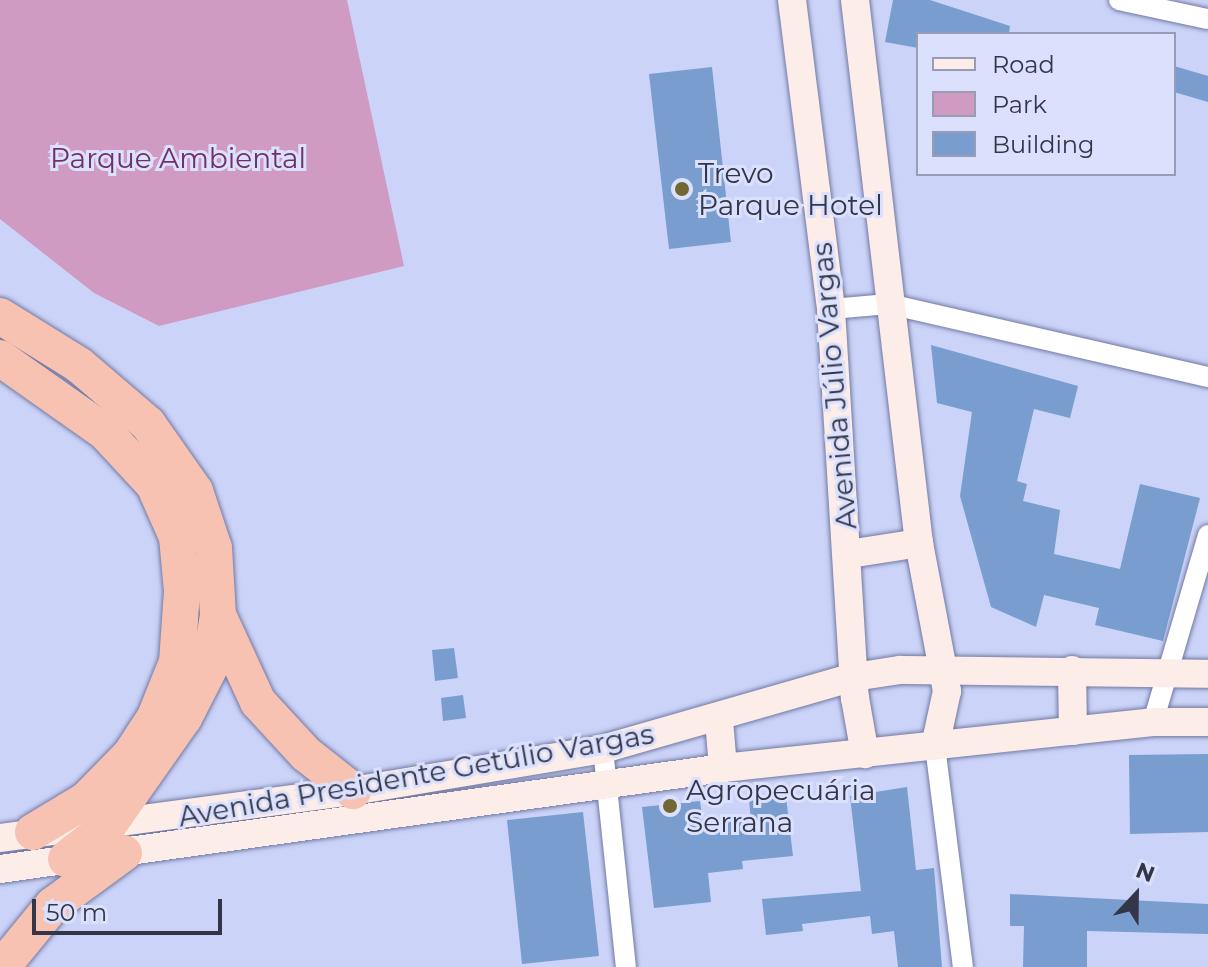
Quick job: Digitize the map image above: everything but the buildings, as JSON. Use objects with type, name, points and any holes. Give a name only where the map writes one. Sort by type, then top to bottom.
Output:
[{"type":"highway","points":[[0,316],[79,365],[148,424],[195,491],[214,548],[218,615],[209,669],[116,839],[53,905],[2,967]]},
{"type":"highway","points":[[0,358],[105,432],[154,485],[177,537],[182,591],[177,662],[155,717],[131,754],[86,800],[17,835]]},
{"type":"highway","points":[[218,615],[258,702],[306,754],[353,791]]},
{"type":"highway","points":[[66,859],[116,839]]},
{"type":"main road","name":"Avenida Júlio Vargas","points":[[792,0],[831,309],[849,554],[854,677],[865,754]]},
{"type":"main road","points":[[855,0],[919,543],[947,691],[935,746]]},
{"type":"main road","points":[[849,554],[919,543]]},
{"type":"main road","name":"Avenida Presidente Getúlio Vargas","points":[[116,839],[353,791],[603,749],[719,720],[854,677],[943,666],[1208,674]]},
{"type":"main road","points":[[1072,670],[1073,731]]},
{"type":"main road","points":[[719,720],[723,768]]},
{"type":"main road","name":"Avenida Presidente Getúlio Vargas","points":[[17,835],[116,839],[608,787],[723,768],[1153,722],[1208,722]]},
{"type":"main road","points":[[0,869],[66,859]]},
{"type":"street","points":[[1119,0],[1208,19]]},
{"type":"street","points":[[831,309],[889,304],[1208,377]]},
{"type":"street","points":[[1153,722],[1208,535]]},
{"type":"street","points":[[935,746],[963,967]]},
{"type":"street","points":[[603,749],[626,967]]},
{"type":"green space","name":"Parque Ambiental","points":[[0,0],[347,0],[404,266],[159,326],[94,293],[0,219]]},
{"type":"place","name":"Trevo Parque Hotel","points":[[682,189]]},
{"type":"place","name":"Agropecuária Serrana","points":[[670,806]]}]
